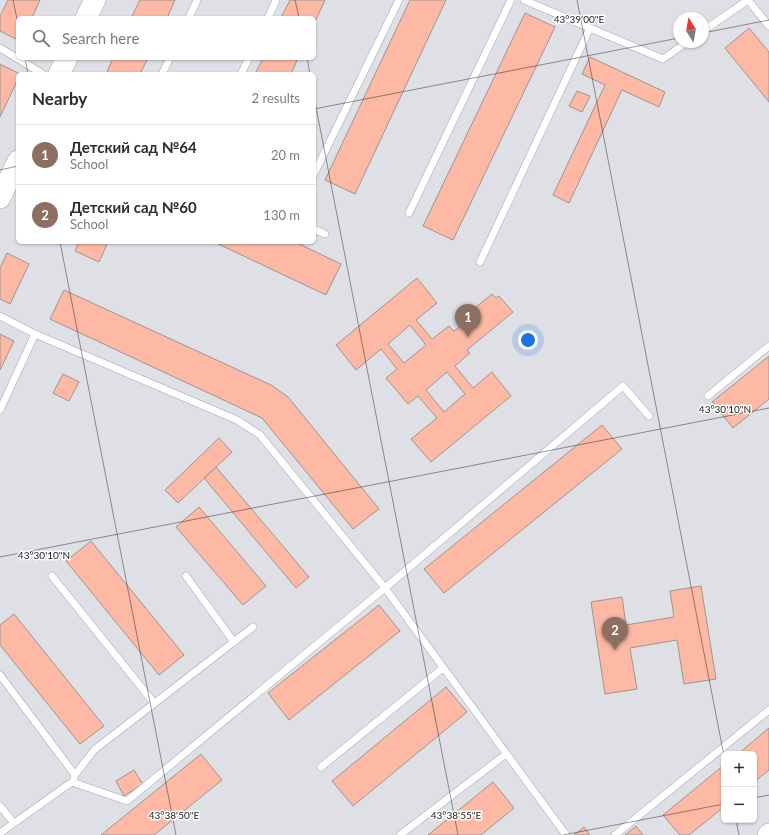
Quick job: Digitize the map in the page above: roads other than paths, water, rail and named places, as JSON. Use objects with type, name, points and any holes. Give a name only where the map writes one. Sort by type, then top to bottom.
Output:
[{"type":"street","points":[[87,16],[95,0]]},
{"type":"street","points":[[61,72],[66,60]]},
{"type":"street","points":[[0,198],[16,165]]},
{"type":"lane","points":[[190,16],[197,0]]},
{"type":"lane","points":[[269,16],[276,0]]},
{"type":"lane","points":[[316,170],[399,0]]},
{"type":"lane","points":[[409,213],[511,0]]},
{"type":"lane","points":[[524,0],[663,58],[678,48]]},
{"type":"lane","points":[[709,27],[748,0],[769,26]]},
{"type":"lane","points":[[480,262],[590,28]]},
{"type":"lane","points":[[0,48],[16,58]]},
{"type":"lane","points":[[20,60],[40,72]]},
{"type":"lane","points":[[163,72],[169,60]]},
{"type":"lane","points":[[242,72],[248,60]]},
{"type":"lane","points":[[316,230],[325,234]]},
{"type":"lane","points":[[0,316],[35,334],[236,420],[260,436],[385,588],[566,835]]},
{"type":"lane","points":[[0,410],[35,334]]},
{"type":"lane","points":[[708,396],[769,346]]},
{"type":"lane","points":[[72,782],[127,801],[385,588],[622,386],[649,416]]},
{"type":"lane","points":[[52,576],[154,703]]},
{"type":"lane","points":[[186,576],[234,642]]},
{"type":"lane","points":[[0,833],[72,782],[75,775],[94,750],[253,627]]},
{"type":"lane","points":[[321,767],[443,668]]},
{"type":"lane","points":[[0,675],[75,775]]},
{"type":"lane","points":[[615,835],[769,710]]},
{"type":"lane","points":[[400,835],[506,754]]},
{"type":"lane","points":[[0,806],[14,823]]},
{"type":"place","name":"Детский сад №64","points":[[468,337]]},
{"type":"place","name":"Детский сад №60","points":[[615,650]]}]
